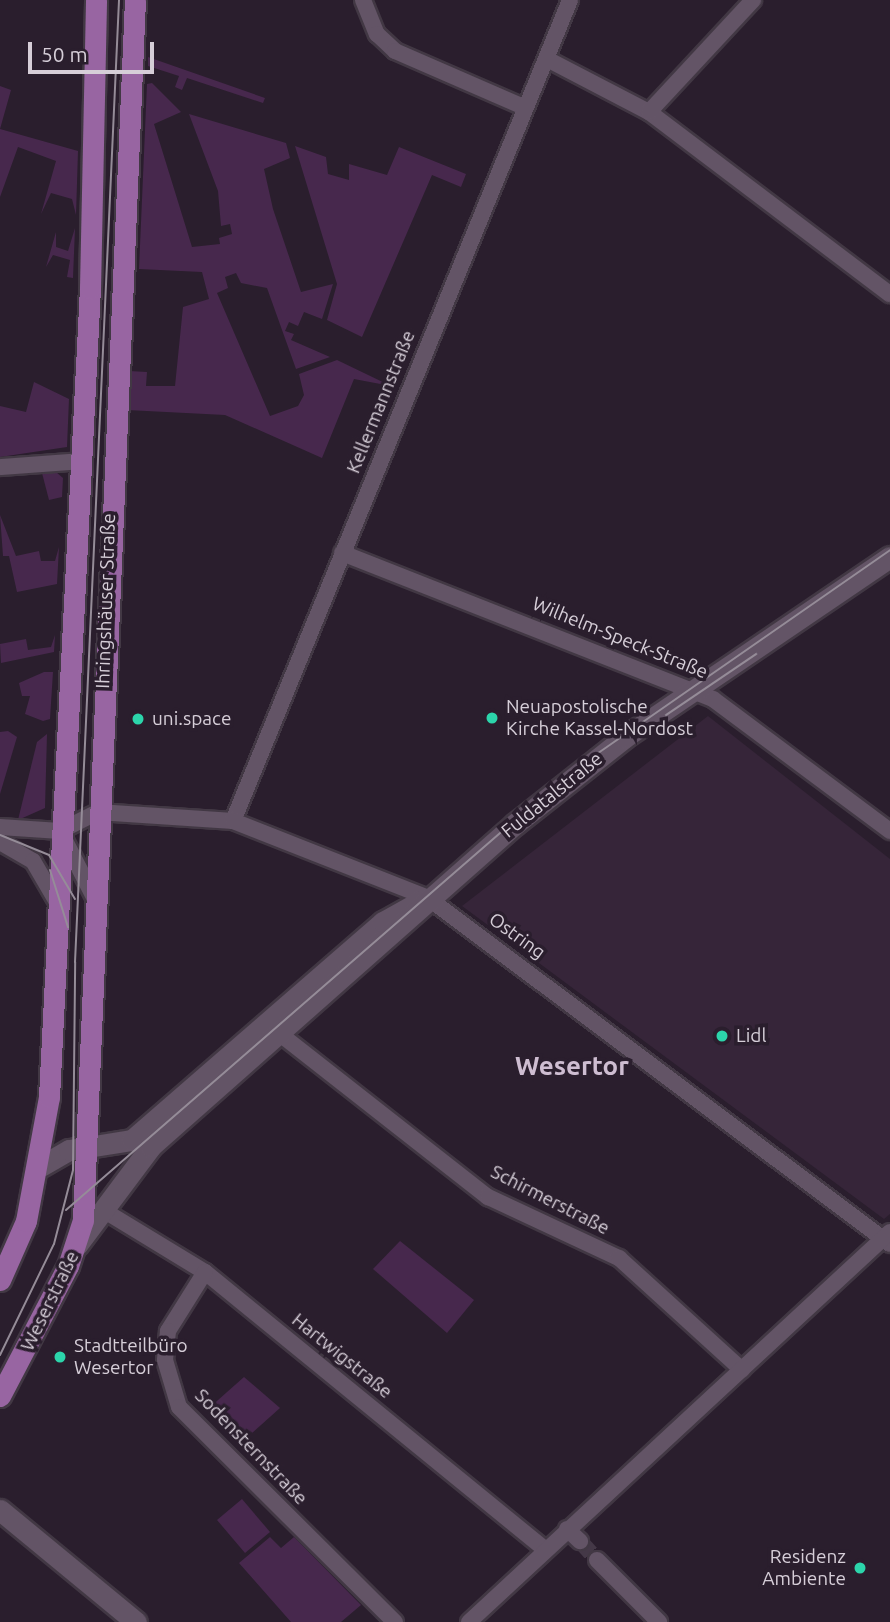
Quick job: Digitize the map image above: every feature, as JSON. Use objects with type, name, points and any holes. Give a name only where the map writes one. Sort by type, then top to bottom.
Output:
[{"type":"main road","name":"Ihringshäuser Straße","points":[[0,1280],[22,1233],[41,1166],[82,461],[96,0]]},
{"type":"main road","name":"Ihringshäuser Straße","points":[[93,1206],[86,1147],[98,812],[135,0]]},
{"type":"main road","name":"Fuldatalstraße","points":[[41,1166],[86,1147],[132,1140],[403,928],[428,898],[578,773],[890,556]]},
{"type":"main road","name":"Fuldatalstraße","points":[[93,1206],[151,1146],[273,1029]]},
{"type":"main road","name":"Weserstraße","points":[[0,1396],[77,1245],[93,1206]]},
{"type":"main road","points":[[0,1510],[136,1622]]},
{"type":"street","points":[[363,0],[377,34],[395,51],[524,107]]},
{"type":"street","name":"Kellermannstraße","points":[[233,821],[570,0]]},
{"type":"street","points":[[649,112],[753,0]]},
{"type":"street","points":[[547,59],[649,112],[888,288]]},
{"type":"street","points":[[0,467],[82,461]]},
{"type":"street","name":"Wilhelm-Speck-Straße","points":[[342,553],[695,690],[845,792],[890,831]]},
{"type":"street","points":[[0,827],[60,831],[98,812]]},
{"type":"street","name":"Ostring","points":[[98,812],[233,821],[428,898],[888,1238]]},
{"type":"street","points":[[60,831],[96,901]]},
{"type":"street","points":[[0,842],[33,861],[58,904]]},
{"type":"street","name":"Schirmerstraße","points":[[273,1029],[488,1197],[619,1258],[743,1370]]},
{"type":"street","name":"Hartwigstraße","points":[[93,1206],[205,1272],[544,1548]]},
{"type":"street","points":[[470,1622],[544,1548],[888,1238]]},
{"type":"street","name":"Sodensternstraße","points":[[205,1272],[168,1331],[164,1360],[179,1406],[395,1622]]},
{"type":"street","points":[[567,1529],[580,1541]]},
{"type":"street","points":[[597,1560],[659,1622]]},
{"type":"shaded area","points":[[148,57],[265,98],[263,103],[187,78],[182,90],[175,87],[179,76],[148,66]]},
{"type":"shaded area","points":[[152,83],[181,112],[154,124],[192,247],[220,244],[219,238],[232,234],[230,224],[221,226],[218,191],[189,114],[286,143],[290,158],[264,169],[273,209],[301,292],[333,284],[322,319],[304,312],[298,326],[289,322],[285,331],[294,334],[291,340],[330,357],[296,369],[267,288],[241,283],[236,273],[225,277],[228,288],[217,293],[270,416],[298,406],[304,395],[299,374],[337,360],[391,386],[354,379],[322,458],[225,415],[127,410],[129,371],[147,372],[146,386],[175,386],[183,307],[209,299],[202,272],[139,269],[147,84]]},
{"type":"shaded area","points":[[0,86],[11,90],[0,129]]},
{"type":"shaded area","points":[[0,129],[78,151],[76,215],[72,199],[51,193],[41,214],[56,161],[18,147],[0,197]]},
{"type":"shaded area","points":[[295,146],[326,157],[328,174],[349,180],[349,164],[387,175],[399,147],[466,174],[461,187],[432,175],[362,337],[327,320],[337,284]]},
{"type":"shaded area","points":[[75,228],[73,278],[67,277],[70,260],[53,255],[46,267],[56,232],[56,247],[68,251]]},
{"type":"shaded area","points":[[34,382],[69,399],[67,447],[0,457],[0,406],[26,412]]},
{"type":"shaded area","points":[[56,472],[63,478],[62,497],[49,500],[42,473]]},
{"type":"shaded area","points":[[0,515],[16,556],[39,551],[41,561],[55,561],[59,547],[57,584],[17,592],[9,556],[3,556]]},
{"type":"shaded area","points":[[55,635],[54,652],[1,663],[0,644],[26,639],[28,650],[51,647]]},
{"type":"shaded area","points":[[44,672],[53,672],[50,719],[43,721],[25,714],[30,696],[22,696],[19,683]]},
{"type":"shaded area","points":[[708,716],[890,859],[890,1214],[884,1219],[462,906]]},
{"type":"shaded area","points":[[8,731],[17,737],[0,794],[0,732]]},
{"type":"shaded area","points":[[47,734],[45,808],[18,820],[37,742]]},
{"type":"shaded area","points":[[400,1241],[474,1300],[447,1333],[373,1269]]},
{"type":"shaded area","points":[[244,1377],[280,1408],[242,1442],[209,1408]]},
{"type":"shaded area","points":[[242,1499],[270,1532],[245,1553],[217,1520]]},
{"type":"shaded area","points":[[270,1537],[281,1548],[294,1537],[361,1605],[341,1622],[291,1622],[239,1563]]},
{"type":"tunnel","points":[[580,1541],[597,1560]]},
{"type":"tram line","points":[[0,1355],[54,1244],[73,1170],[75,962],[119,0]]},
{"type":"tram line","points":[[66,1210],[568,774],[890,550]]},
{"type":"tram line","points":[[666,715],[756,654]]},
{"type":"tram line","points":[[0,835],[49,855],[75,899]]},
{"type":"tram line","points":[[50,870],[68,927]]},
{"type":"place","name":"Neuapostolische Kirche Kassel-Nordost","points":[[492,718]]},
{"type":"place","name":"uni.space","points":[[138,719]]},
{"type":"place","name":"Lidl","points":[[722,1036]]},
{"type":"place","name":"Stadtteilbüro Wesertor","points":[[60,1357]]},
{"type":"place","name":"Residenz Ambiente","points":[[860,1568]]},
{"type":"district","name":"Wesertor","points":[[572,1066]]}]
